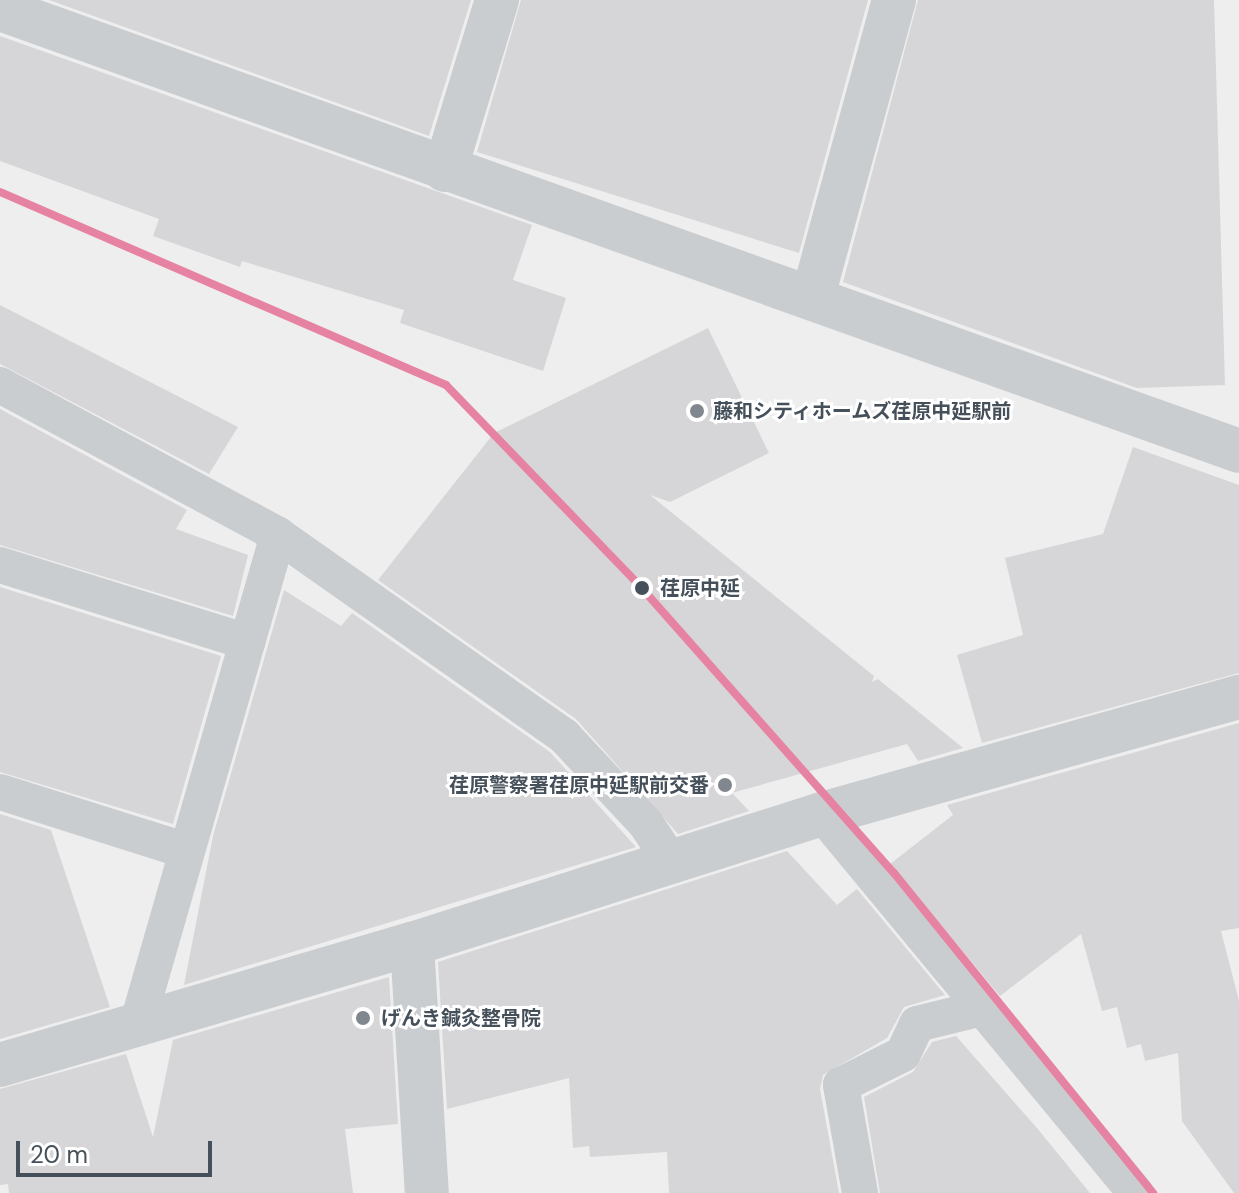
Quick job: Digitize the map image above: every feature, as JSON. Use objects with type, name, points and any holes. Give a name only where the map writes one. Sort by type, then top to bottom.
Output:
[{"type":"street","points":[[445,170],[497,0]]},
{"type":"street","points":[[813,296],[894,0]]},
{"type":"street","points":[[0,9],[445,170],[813,296],[1239,451]]},
{"type":"street","points":[[0,1065],[412,944],[822,814],[1239,697]]},
{"type":"street","points":[[412,944],[427,1193]]},
{"type":"lane","points":[[0,385],[278,535],[564,736],[646,824],[672,863]]},
{"type":"lane","points":[[138,1022],[184,850],[278,535]]},
{"type":"lane","points":[[0,565],[247,642]]},
{"type":"lane","points":[[0,792],[184,850]]},
{"type":"lane","points":[[822,814],[1136,1193]]},
{"type":"lane","points":[[860,1193],[841,1085],[903,1054],[917,1024],[982,1008]]},
{"type":"building","points":[[49,0],[471,0],[429,136]]},
{"type":"building","points":[[521,0],[868,0],[799,253],[477,152]]},
{"type":"building","points":[[918,0],[1214,0],[1225,385],[1137,388],[843,282]]},
{"type":"building","points":[[0,36],[532,225],[513,280],[566,298],[543,371],[400,323],[404,310],[242,261],[240,267],[153,236],[159,219],[0,161]]},
{"type":"building","points":[[0,305],[238,427],[209,474],[0,364]]},
{"type":"building","points":[[708,328],[769,453],[670,502],[650,495],[874,676],[872,682],[878,679],[963,748],[918,761],[907,744],[732,793],[749,811],[678,834],[576,719],[378,580],[494,433]]},
{"type":"building","points":[[0,409],[187,510],[176,529],[248,555],[233,616],[0,545]]},
{"type":"building","points":[[1133,447],[1239,485],[1239,673],[982,743],[957,655],[1023,635],[1005,558],[1103,534]]},
{"type":"building","points":[[0,587],[221,656],[173,824],[0,772]]},
{"type":"building","points":[[284,590],[341,626],[352,613],[550,752],[636,847],[184,985],[213,836]]},
{"type":"building","points":[[1239,723],[1239,928],[1221,931],[1239,1001],[1239,1193],[1234,1193],[1182,1121],[1178,1053],[1145,1061],[1141,1044],[1127,1048],[1117,1007],[1102,1011],[1081,934],[1000,996],[890,864],[953,815],[947,805]]},
{"type":"building","points":[[0,814],[51,830],[110,1007],[0,1039]]},
{"type":"building","points":[[787,851],[837,905],[857,889],[945,995],[904,1007],[887,1038],[823,1075],[820,1089],[839,1193],[669,1193],[667,1152],[590,1157],[589,1146],[573,1148],[569,1078],[447,1109],[438,962]]},
{"type":"building","points":[[389,977],[398,1124],[345,1129],[353,1193],[9,1193],[8,1184],[0,1185],[0,1089],[126,1054],[153,1137],[173,1040]]},
{"type":"building","points":[[956,1036],[1090,1193],[880,1193],[864,1097],[913,1072],[932,1042]]},
{"type":"transit line","points":[[0,192],[446,385],[639,585],[894,873],[1153,1193]]},
{"type":"place","name":"藤和シティホームズ荏原中延駅前","points":[[697,411]]},
{"type":"place","name":"荏原中延","points":[[642,588]]},
{"type":"place","name":"荏原警察署荏原中延駅前交番","points":[[725,785]]},
{"type":"place","name":"げんき鍼灸整骨院","points":[[363,1018]]}]
